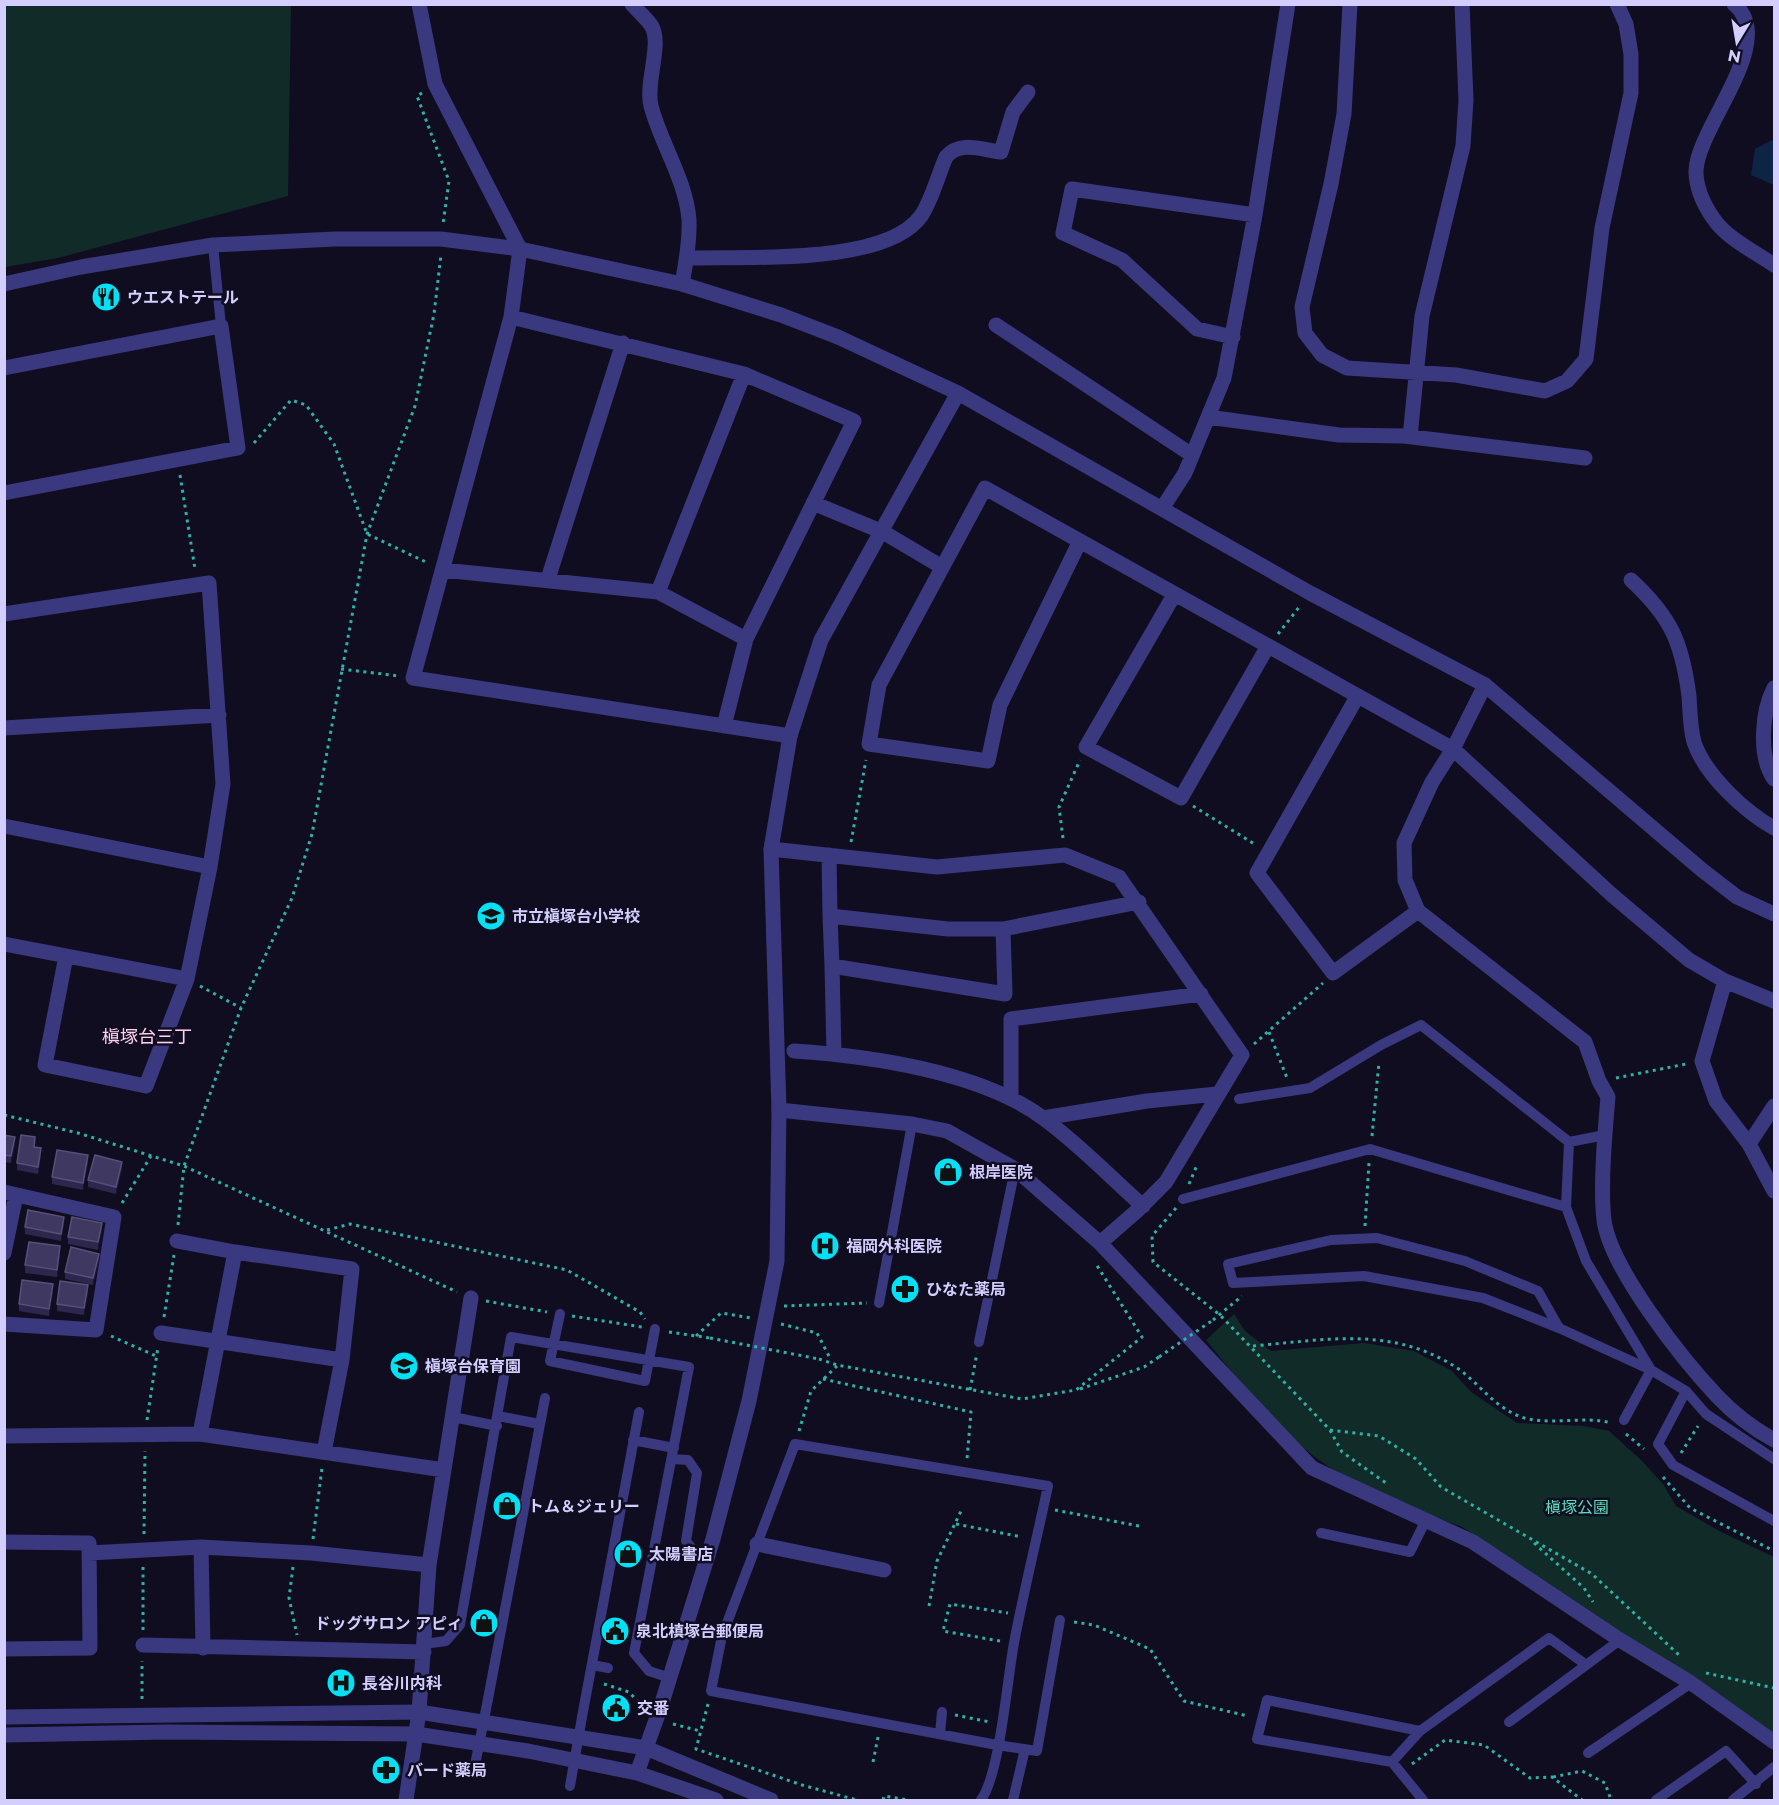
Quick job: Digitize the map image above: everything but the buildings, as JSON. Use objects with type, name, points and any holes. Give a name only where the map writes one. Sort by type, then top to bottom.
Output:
[{"type":"street","points":[[419,4],[435,84],[520,249],[511,317],[413,678],[790,736]]},
{"type":"street","points":[[632,4],[651,25],[656,36],[648,91],[689,218],[687,258],[682,284]]},
{"type":"street","points":[[1163,507],[1185,472],[1224,378],[1255,215],[1288,4]]},
{"type":"street","points":[[1350,4],[1344,114],[1331,184],[1302,308],[1305,333],[1322,355],[1347,368],[1456,375],[1545,390],[1566,381],[1586,359],[1605,208],[1630,93],[1631,54],[1626,24],[1617,4]]},
{"type":"street","points":[[1410,437],[1428,285],[1462,146],[1466,100],[1462,4]]},
{"type":"street","points":[[1734,4],[1742,10],[1749,33],[1747,54],[1704,142],[1696,171],[1701,199],[1714,221],[1774,265]]},
{"type":"street","points":[[687,258],[840,252],[890,239],[910,227],[922,215],[951,150],[961,146],[1002,152],[1013,112],[1028,92]]},
{"type":"street","points":[[1233,338],[1197,329],[1122,260],[1063,233],[1072,189],[1255,215]]},
{"type":"street","points":[[4,284],[81,267],[213,245],[335,238],[429,239],[520,249],[682,284],[838,337],[958,393],[1163,507],[1311,593],[1485,685],[1720,884],[1737,897],[1774,914]]},
{"type":"street","points":[[511,317],[744,374],[854,421],[746,639],[724,726]]},
{"type":"street","points":[[4,368],[221,326],[238,448],[4,493]]},
{"type":"street","points":[[996,326],[1192,455]]},
{"type":"street","points":[[548,579],[623,343]]},
{"type":"street","points":[[658,592],[744,374]]},
{"type":"street","points":[[637,1773],[670,1678],[705,1565],[749,1401],[777,1261],[779,1110],[771,849],[790,736],[821,640],[883,532],[958,393]]},
{"type":"street","points":[[1208,417],[1339,435],[1410,437],[1585,458]]},
{"type":"street","points":[[1080,541],[1000,705],[988,761],[869,744],[879,685],[985,488],[1453,749],[1620,902],[1689,960],[1725,981],[1774,1001]]},
{"type":"street","points":[[813,503],[883,532],[942,567]]},
{"type":"street","points":[[443,570],[658,592],[746,639]]},
{"type":"street","points":[[1631,580],[1656,603],[1671,626],[1685,662],[1694,742],[1703,758],[1726,790],[1756,818],[1774,828]]},
{"type":"street","points":[[4,614],[209,583],[223,784],[210,867],[187,979],[146,1086],[45,1065],[66,956]]},
{"type":"street","points":[[1174,595],[1086,747],[1181,798],[1268,646]]},
{"type":"street","points":[[1485,685],[1453,749],[1432,782],[1404,843],[1406,880],[1418,911],[1585,1042],[1599,1081],[1608,1097],[1604,1221],[1622,1269],[1671,1341],[1718,1397],[1756,1430],[1774,1440]]},
{"type":"street","points":[[1774,688],[1769,699],[1765,726],[1766,751],[1774,779]]},
{"type":"street","points":[[1357,697],[1257,873],[1333,974],[1418,911]]},
{"type":"street","points":[[4,729],[219,715]]},
{"type":"street","points":[[4,826],[210,867]]},
{"type":"street","points":[[771,849],[937,867],[1065,855],[1119,877],[1139,902],[1242,1055],[1166,1182],[1143,1206],[1100,1243]]},
{"type":"street","points":[[829,855],[834,1053]]},
{"type":"street","points":[[830,916],[948,929],[1003,929],[1139,902]]},
{"type":"street","points":[[1003,929],[1005,994],[1011,1019],[1011,1098]]},
{"type":"street","points":[[4,944],[187,979]]},
{"type":"street","points":[[832,966],[1005,994]]},
{"type":"street","points":[[1725,981],[1702,1061],[1716,1101],[1749,1144],[1774,1191]]},
{"type":"street","points":[[1011,1019],[1201,994]]},
{"type":"street","points":[[794,1051],[834,1053],[942,1073],[1011,1098],[1043,1118],[1143,1206]]},
{"type":"street","points":[[1043,1118],[1147,1101],[1217,1094]]},
{"type":"street","points":[[1749,1144],[1774,1106]]},
{"type":"street","points":[[779,1110],[912,1124],[947,1131],[1015,1169],[1100,1243],[1312,1468],[1473,1542],[1620,1640],[1694,1677],[1774,1742]]},
{"type":"street","points":[[4,1253],[10,1193],[114,1217],[96,1330],[4,1324]]},
{"type":"street","points":[[177,1241],[352,1269],[342,1360],[324,1452]]},
{"type":"street","points":[[200,1434],[235,1252]]},
{"type":"street","points":[[406,1800],[419,1712],[429,1565],[471,1298]]},
{"type":"street","points":[[161,1333],[342,1360]]},
{"type":"street","points":[[4,1436],[200,1434],[444,1470]]},
{"type":"street","points":[[4,1542],[89,1544],[90,1648],[4,1649]]},
{"type":"street","points":[[757,1544],[884,1570]]},
{"type":"street","points":[[89,1553],[201,1547],[311,1553],[429,1565]]},
{"type":"street","points":[[201,1547],[203,1648]]},
{"type":"street","points":[[142,1646],[424,1648]]},
{"type":"street","points":[[4,1717],[419,1712],[646,1748],[771,1800]]},
{"type":"street","points":[[4,1735],[168,1731],[416,1734],[528,1750],[637,1773],[716,1800]]},
{"type":"lane","points":[[213,245],[221,326]]},
{"type":"lane","points":[[1239,1099],[1310,1088],[1381,1045],[1421,1025],[1569,1142],[1605,1135]]},
{"type":"lane","points":[[879,1303],[912,1124]]},
{"type":"lane","points":[[1569,1142],[1566,1208],[1586,1261],[1651,1370]]},
{"type":"lane","points":[[1183,1199],[1370,1149],[1566,1208]]},
{"type":"lane","points":[[979,1342],[1015,1169]]},
{"type":"lane","points":[[1559,1328],[1538,1291],[1465,1261],[1377,1238],[1331,1240],[1228,1264],[1233,1283],[1364,1276],[1483,1298],[1559,1328],[1651,1370],[1686,1392],[1706,1414],[1774,1459]]},
{"type":"lane","points":[[560,1314],[550,1360],[645,1381],[653,1329]]},
{"type":"lane","points":[[424,1648],[446,1641],[460,1625],[498,1421],[511,1337],[689,1367],[634,1653],[649,1671],[670,1678]]},
{"type":"lane","points":[[1619,1425],[1651,1370]]},
{"type":"lane","points":[[1686,1392],[1658,1444],[1673,1465],[1774,1521]]},
{"type":"lane","points":[[475,1766],[545,1398]]},
{"type":"lane","points":[[570,1786],[639,1412]]},
{"type":"lane","points":[[453,1417],[539,1424]]},
{"type":"lane","points":[[633,1440],[688,1460],[697,1473],[686,1541],[705,1565]]},
{"type":"lane","points":[[981,1800],[989,1790],[997,1745],[1014,1643],[1048,1485],[795,1444],[722,1636],[711,1691],[997,1745],[1037,1751],[1060,1620]]},
{"type":"lane","points":[[1322,1533],[1410,1552],[1426,1520]]},
{"type":"lane","points":[[1392,1762],[1420,1731],[1550,1638],[1585,1664]]},
{"type":"lane","points":[[1509,1722],[1620,1640]]},
{"type":"lane","points":[[592,1665],[608,1668]]},
{"type":"lane","points":[[1588,1753],[1694,1677]]},
{"type":"lane","points":[[1420,1731],[1267,1700],[1257,1739],[1392,1762],[1424,1800]]},
{"type":"lane","points":[[939,1734],[942,1712]]},
{"type":"lane","points":[[1013,1800],[1024,1749]]},
{"type":"lane","points":[[1656,1800],[1726,1751],[1756,1784]]},
{"type":"lane","points":[[1732,1800],[1756,1784],[1774,1767]]},
{"type":"path","points":[[435,84],[417,96],[449,181],[443,224]]},
{"type":"path","points":[[184,1166],[241,1008],[292,897],[312,834],[368,534],[415,406],[434,314],[441,255]]},
{"type":"path","points":[[238,448],[256,443],[291,400],[306,405],[334,444],[368,534],[443,570]]},
{"type":"path","points":[[177,460],[198,583]]},
{"type":"path","points":[[1268,646],[1311,593]]},
{"type":"path","points":[[341,669],[413,678]]},
{"type":"path","points":[[848,856],[869,744]]},
{"type":"path","points":[[1065,855],[1059,807],[1086,747]]},
{"type":"path","points":[[1181,798],[1268,853]]},
{"type":"path","points":[[187,979],[241,1008]]},
{"type":"path","points":[[1269,1032],[1292,1091]]},
{"type":"path","points":[[1599,1081],[1702,1061]]},
{"type":"path","points":[[4,1115],[78,1133],[184,1166],[471,1298],[710,1338],[831,1361],[837,1365],[1022,1399],[1076,1390],[1144,1367],[1213,1320],[1257,1282]]},
{"type":"path","points":[[114,1217],[151,1156]]},
{"type":"path","points":[[325,1230],[350,1224],[567,1270],[640,1312],[653,1329]]},
{"type":"path","points":[[1076,1390],[1142,1337],[1095,1263]]},
{"type":"path","points":[[696,1336],[721,1313],[766,1313],[879,1303]]},
{"type":"path","points":[[766,1313],[817,1333],[831,1361]]},
{"type":"path","points":[[96,1330],[156,1356]]},
{"type":"path","points":[[1253,1346],[1362,1337],[1416,1346],[1456,1367],[1485,1395],[1521,1417],[1609,1422],[1619,1425],[1645,1449],[1650,1457]]},
{"type":"path","points":[[970,1390],[979,1342]]},
{"type":"path","points":[[795,1444],[811,1392],[837,1365]]},
{"type":"path","points":[[823,1379],[971,1412],[966,1473]]},
{"type":"path","points":[[1666,1481],[1673,1465],[1706,1414]]},
{"type":"path","points":[[1330,1430],[1379,1436],[1416,1459],[1441,1487],[1592,1574],[1687,1663]]},
{"type":"path","points":[[311,1553],[324,1452]]},
{"type":"path","points":[[1661,1473],[1690,1508],[1774,1551]]},
{"type":"path","points":[[1043,1508],[1139,1526]]},
{"type":"path","points":[[929,1606],[937,1562],[961,1511]]},
{"type":"path","points":[[955,1524],[1022,1537]]},
{"type":"path","points":[[1528,1538],[1584,1588],[1596,1606]]},
{"type":"path","points":[[294,1553],[289,1598],[300,1648]]},
{"type":"path","points":[[1014,1643],[943,1630],[950,1604],[1020,1615]]},
{"type":"path","points":[[1060,1620],[1094,1626],[1150,1649],[1184,1701],[1262,1719]]},
{"type":"path","points":[[608,1668],[603,1686],[629,1692],[656,1720],[700,1731]]},
{"type":"path","points":[[1694,1677],[1774,1688]]},
{"type":"path","points":[[711,1691],[696,1749],[802,1785],[857,1800]]},
{"type":"path","points":[[942,1712],[1000,1724]]},
{"type":"path","points":[[873,1762],[880,1723]]},
{"type":"path","points":[[1400,1772],[1444,1740],[1484,1745],[1530,1778],[1544,1779],[1582,1772],[1605,1783],[1611,1800]]},
{"type":"path","points":[[1552,1777],[1582,1800]]},
{"type":"path","points":[[883,1800],[884,1796],[909,1800]]},
{"type":"green space","points":[[5,4],[291,5],[288,196],[58,258],[5,267]]},
{"type":"green space","name":"槇塚公園","points":[[1234,1314],[1245,1331],[1271,1351],[1364,1343],[1414,1351],[1452,1371],[1471,1392],[1517,1423],[1584,1426],[1609,1431],[1663,1484],[1676,1506],[1721,1532],[1774,1557],[1774,1734],[1462,1527],[1364,1487],[1311,1454],[1268,1415],[1206,1340]]},
{"type":"water","points":[[1774,139],[1774,185],[1751,175],[1755,149]]},
{"type":"place","name":"ウエストテール","points":[[106,297]]},
{"type":"place","name":"市立槇塚台小学校","points":[[491,916]]},
{"type":"place","name":"根岸医院","points":[[948,1172]]},
{"type":"place","name":"福岡外科医院","points":[[825,1246]]},
{"type":"place","name":"ひなた薬局","points":[[905,1289]]},
{"type":"place","name":"槇塚台保育園","points":[[404,1366]]},
{"type":"place","name":"トム＆ジェリー","points":[[507,1506]]},
{"type":"place","name":"太陽書店","points":[[628,1554]]},
{"type":"place","name":"ドッグサロン アピィ","points":[[484,1623]]},
{"type":"place","name":"泉北槙塚台郵便局","points":[[615,1631]]},
{"type":"place","name":"長谷川内科","points":[[341,1683]]},
{"type":"place","name":"交番","points":[[616,1708]]},
{"type":"place","name":"バード薬局","points":[[386,1770]]},
{"type":"district","name":"槇塚台三丁","points":[[147,1037]]}]
